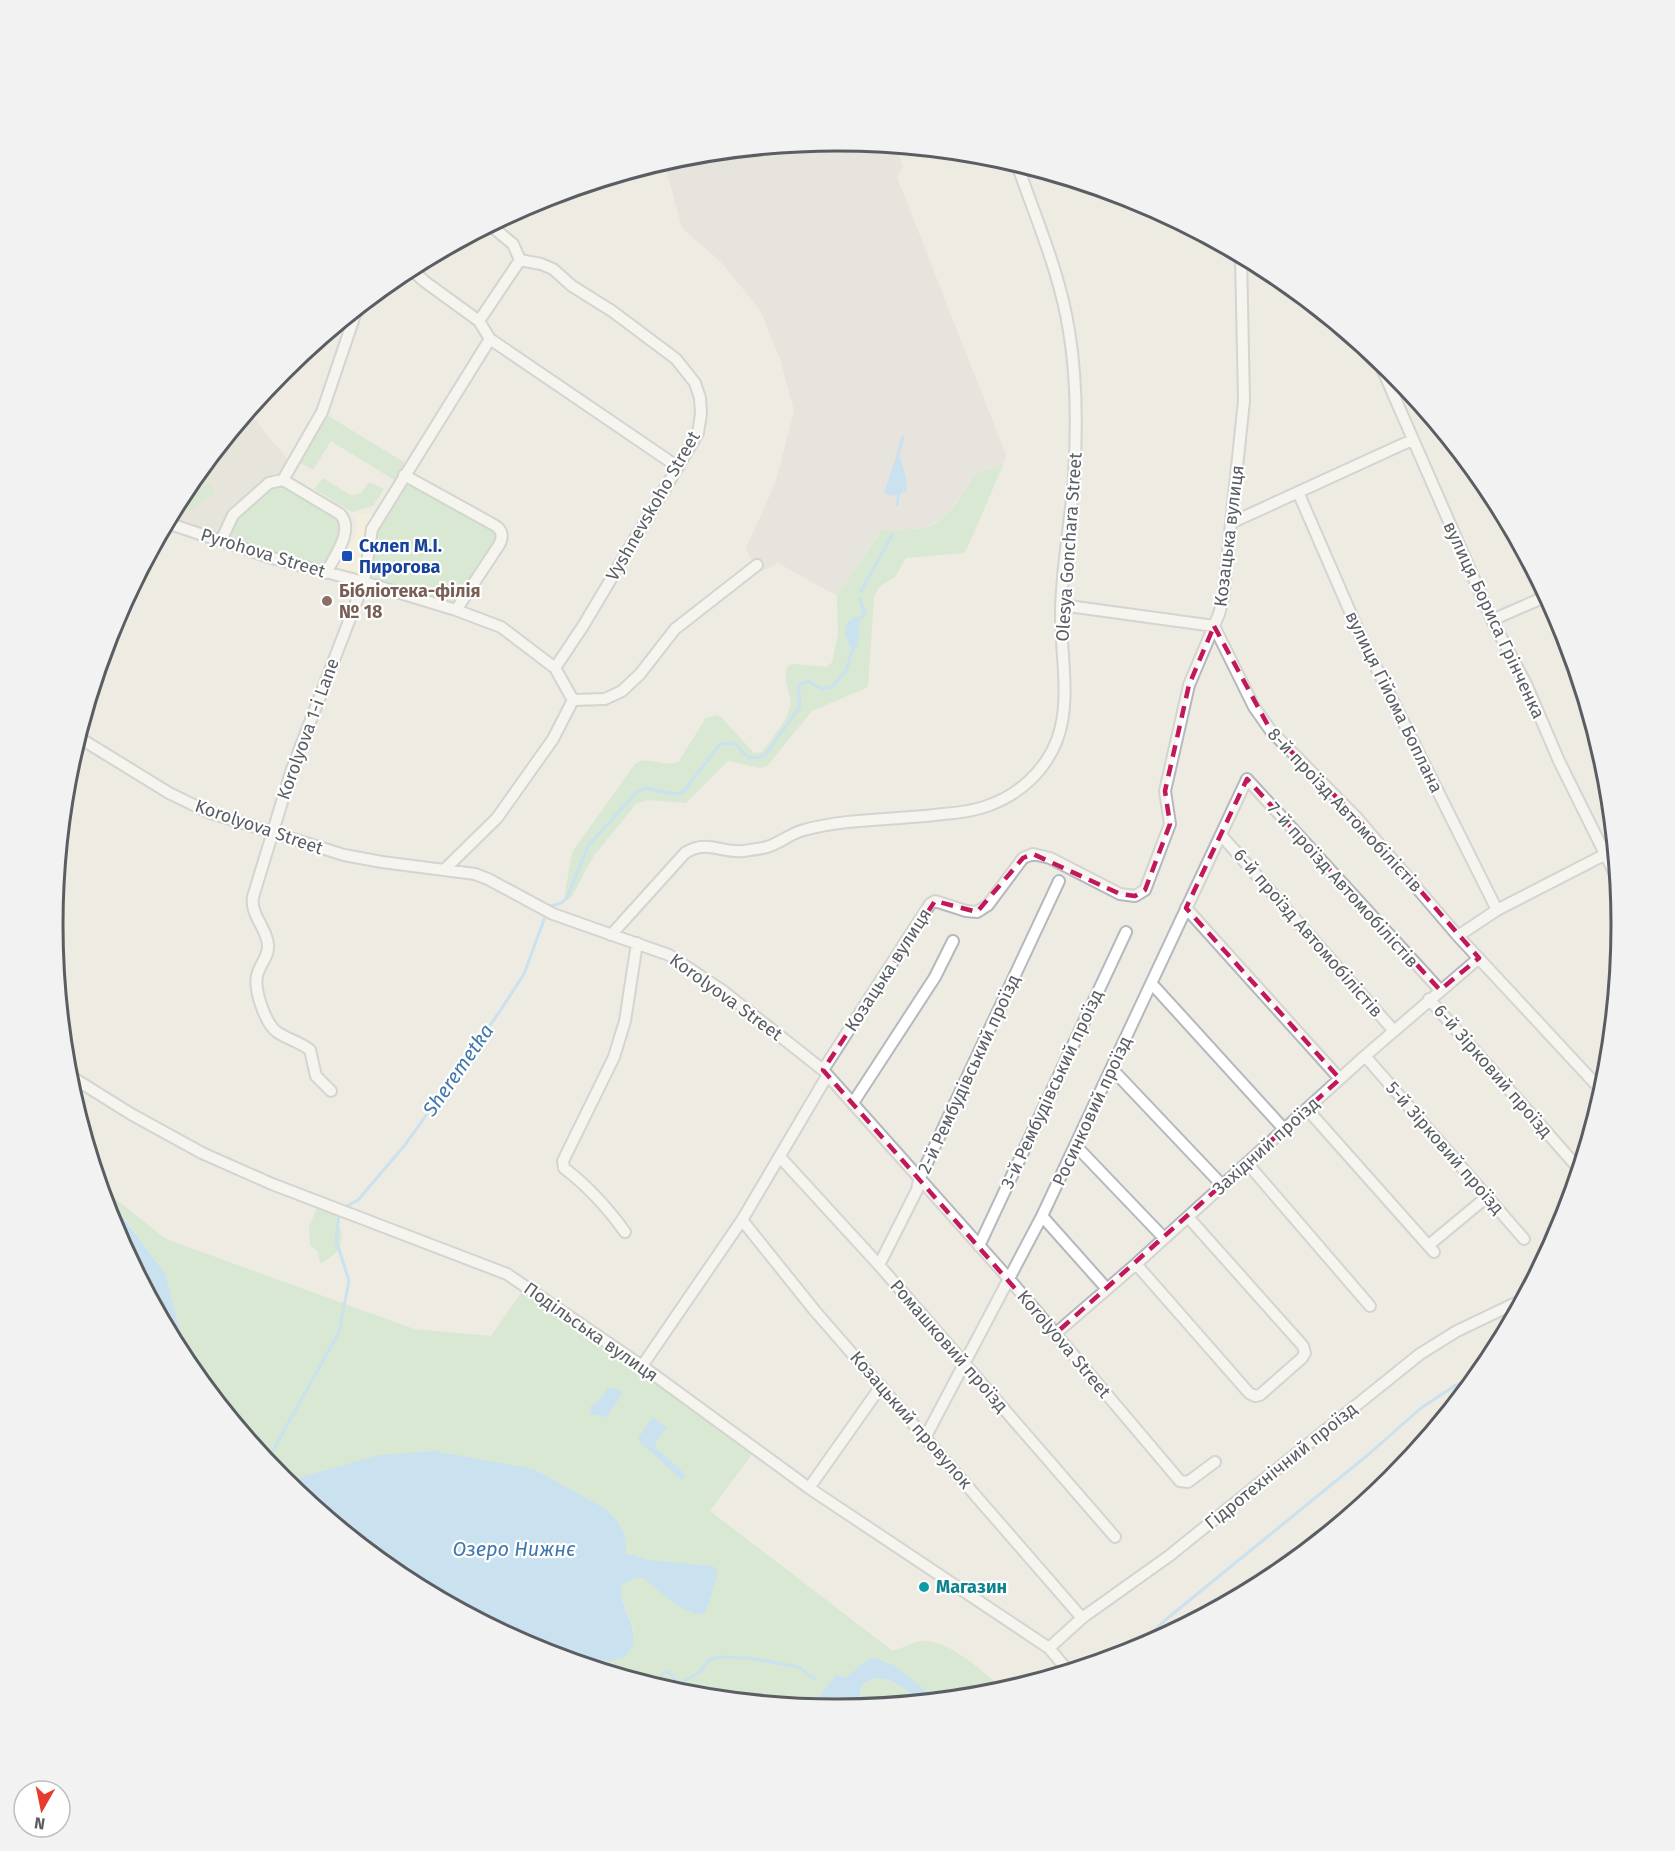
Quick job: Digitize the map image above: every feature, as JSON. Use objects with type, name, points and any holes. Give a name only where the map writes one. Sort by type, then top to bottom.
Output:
[{"type":"street","name":"Olesya Gonchara Street","points":[[610,935],[685,853],[695,846],[711,846],[739,851],[767,847],[802,830],[850,822],[973,810],[1000,801],[1024,786],[1045,764],[1061,728],[1064,698],[1061,605],[1075,449],[1075,392],[1070,332],[1059,283],[1020,173]]},
{"type":"street","points":[[479,321],[520,260],[513,244],[496,230]]},
{"type":"street","name":"Vyshnevskoho Street","points":[[520,260],[553,269],[572,286],[612,311],[676,359],[694,383],[700,398],[699,433],[583,626],[555,668]]},
{"type":"street","name":"Козацька вулиця","points":[[642,1366],[742,1220],[780,1157],[825,1073],[930,904],[935,901],[966,911],[977,912],[988,905],[1023,858],[1033,854],[1050,858],[1120,894],[1135,896],[1145,890],[1169,828],[1166,786],[1186,693],[1223,599],[1233,522],[1245,387],[1241,265]]},
{"type":"street","points":[[418,275],[479,321],[490,339],[678,467]]},
{"type":"street","points":[[283,480],[322,412],[353,322]]},
{"type":"street","name":"Korolyova 1-i Lane","points":[[331,1091],[316,1076],[310,1050],[273,1029],[268,1021],[258,992],[257,974],[268,946],[253,910],[252,901],[292,769],[364,582],[372,529],[490,339]]},
{"type":"street","name":"вулиця Бориса Грінченка","points":[[1387,380],[1492,620],[1526,684],[1559,760],[1609,864]]},
{"type":"street","points":[[1233,522],[1412,440]]},
{"type":"street","points":[[404,476],[496,525],[501,530],[502,537],[499,545],[456,610]]},
{"type":"street","points":[[221,541],[233,515],[269,483],[283,480],[344,518],[345,532],[326,573]]},
{"type":"street","name":"вулиця Гійома Боплана","points":[[1298,492],[1361,638],[1497,910]]},
{"type":"street","name":"Pyrohova Street","points":[[175,526],[326,573],[456,610],[505,630],[555,668],[573,700]]},
{"type":"street","points":[[445,869],[497,818],[553,739],[573,700],[605,699],[622,691],[640,674],[675,629],[757,565]]},
{"type":"street","points":[[1492,620],[1539,599]]},
{"type":"street","points":[[1061,605],[1214,626]]},
{"type":"street","name":"8-й проїзд Автомобілістів","points":[[1214,626],[1254,707],[1271,731],[1357,818],[1458,936],[1595,1084]]},
{"type":"street","name":"Korolyova Street","points":[[85,741],[186,803],[272,834],[357,858],[467,872],[488,879],[554,914],[610,935],[660,950],[698,973],[825,1073],[1010,1280],[1180,1481],[1188,1482],[1215,1462]]},
{"type":"street","name":"Росинковий проїзд","points":[[926,1436],[1042,1216],[1247,779]]},
{"type":"street","name":"7-й проїзд Автомобілістів","points":[[1247,779],[1440,990]]},
{"type":"street","name":"6-й проїзд Автомобілістів","points":[[1221,835],[1394,1031]]},
{"type":"street","points":[[1458,936],[1497,910],[1604,855]]},
{"type":"street","name":"2-й Рембудівський проїзд","points":[[879,1265],[917,1190],[919,1180],[1059,882]]},
{"type":"street","points":[[1186,908],[1340,1079]]},
{"type":"street","name":"3-й Рембудівський проїзд","points":[[979,1246],[1126,932]]},
{"type":"street","points":[[853,1104],[935,977],[952,941]]},
{"type":"street","points":[[625,1232],[607,1207],[564,1168],[563,1161],[614,1057],[625,1021],[637,943]]},
{"type":"street","name":"Західний проїзд","points":[[1055,1334],[1136,1264],[1429,999],[1479,958]]},
{"type":"street","points":[[1152,984],[1284,1129]]},
{"type":"street","name":"6-й Зірковий проїзд","points":[[1429,999],[1574,1164]]},
{"type":"street","name":"5-й Зірковий проїзд","points":[[1365,1056],[1524,1239]]},
{"type":"street","points":[[1112,1069],[1222,1185]]},
{"type":"street","name":"Подільська вулиця","points":[[79,1081],[202,1153],[272,1184],[507,1274],[642,1366],[809,1488],[1049,1648],[1064,1666]]},
{"type":"street","points":[[1307,1109],[1432,1248],[1488,1196]]},
{"type":"street","points":[[1075,1145],[1164,1238]]},
{"type":"street","name":"Ромашковий проїзд","points":[[780,1157],[879,1265],[1115,1537]]},
{"type":"street","points":[[1247,1163],[1370,1306]]},
{"type":"street","points":[[1042,1216],[1107,1288]]},
{"type":"street","points":[[1136,1264],[1254,1396],[1260,1395],[1302,1358],[1305,1353],[1303,1346],[1188,1217]]},
{"type":"street","name":"Козацький провулок","points":[[742,1220],[815,1311],[1082,1618]]},
{"type":"street","name":"Гідротехнічний проїзд","points":[[1049,1648],[1082,1618],[1169,1556],[1435,1344],[1513,1304]]},
{"type":"street","points":[[809,1488],[881,1386]]},
{"type":"highlighted area","points":[[1214,626],[1271,731],[1357,818],[1479,958],[1440,990],[1247,779],[1186,908],[1340,1079],[1055,1334],[823,1070],[935,901],[977,912],[1023,858],[1033,854],[1120,894],[1135,896],[1145,890],[1170,824],[1165,791],[1189,685]]},
{"type":"shaded area","points":[[838,151],[898,154],[903,166],[897,177],[1006,455],[1003,465],[975,474],[943,518],[925,528],[904,528],[903,531],[880,530],[837,596],[778,563],[762,571],[754,567],[746,548],[775,484],[794,411],[780,359],[760,310],[720,261],[682,228],[666,170],[736,158],[787,153]]},
{"type":"shaded area","points":[[253,417],[292,465],[221,541],[175,526],[223,454]]},
{"type":"shaded area","points":[[352,512],[359,515],[375,514],[368,528],[363,568],[359,574],[352,576],[342,572],[338,565],[356,535],[357,519]]},
{"type":"green space","points":[[322,412],[410,466],[404,475],[502,534],[456,610],[364,582],[372,529],[399,483],[331,441],[313,470],[295,460]]},
{"type":"green space","points":[[1003,465],[966,551],[906,558],[895,577],[880,586],[874,596],[868,686],[866,688],[812,711],[767,766],[760,768],[728,761],[686,803],[648,800],[636,804],[593,857],[571,898],[564,899],[572,852],[635,764],[645,760],[668,763],[679,761],[705,719],[715,715],[721,717],[754,753],[762,752],[782,725],[790,707],[786,681],[789,665],[827,667],[832,662],[838,634],[837,596],[881,530],[903,531],[904,528],[921,528],[932,525],[954,506],[975,474]]},
{"type":"green space","points":[[323,478],[352,496],[362,492],[369,482],[384,489],[373,506],[352,512],[314,489]]},
{"type":"green space","points":[[276,480],[346,523],[326,573],[221,541],[233,515]]},
{"type":"green space","points":[[208,483],[215,493],[190,511],[187,506],[197,491]]},
{"type":"green space","points":[[113,1197],[166,1239],[414,1329],[491,1336],[526,1286],[755,1450],[710,1511],[893,1651],[920,1641],[942,1645],[966,1658],[996,1683],[929,1694],[885,1661],[847,1677],[836,1675],[817,1699],[787,1698],[686,1685],[637,1674],[598,1662],[619,1660],[628,1653],[634,1631],[622,1599],[623,1531],[617,1520],[606,1509],[534,1469],[324,1472],[296,1479],[255,1436],[194,1356],[182,1337],[165,1273],[116,1207]]},
{"type":"green space","points":[[318,1206],[335,1213],[342,1237],[335,1254],[320,1264],[318,1252],[310,1245],[309,1227]]},
{"type":"green space","points":[[882,1678],[899,1685],[913,1696],[861,1699],[861,1687],[868,1681]]},
{"type":"water","points":[[898,451],[906,478],[907,491],[891,496],[884,493]]},
{"type":"water","points":[[856,616],[860,619],[858,645],[857,648],[851,649],[845,634],[847,623]]},
{"type":"water","points":[[117,1210],[165,1273],[182,1337],[143,1268]]},
{"type":"water","points":[[609,1387],[620,1390],[622,1394],[607,1417],[590,1414],[591,1405],[596,1404]]},
{"type":"water","points":[[653,1417],[667,1428],[655,1443],[656,1448],[683,1472],[685,1477],[682,1480],[638,1438]]},
{"type":"water","name":"Озеро Нижнє","points":[[435,1451],[534,1469],[606,1509],[617,1520],[623,1531],[626,1554],[647,1560],[713,1566],[717,1575],[707,1609],[702,1614],[688,1611],[644,1578],[635,1578],[622,1585],[622,1599],[632,1626],[634,1640],[632,1646],[628,1653],[620,1659],[599,1662],[541,1641],[495,1620],[450,1596],[366,1540],[296,1479],[379,1455]]},
{"type":"water","points":[[874,1658],[894,1665],[930,1694],[913,1696],[892,1682],[876,1679],[861,1687],[861,1699],[817,1699],[836,1675],[847,1677],[866,1661]]},
{"type":"waterway","name":"Sheremetka","points":[[898,455],[903,437]]},
{"type":"waterway","name":"Sheremetka","points":[[897,505],[899,492]]},
{"type":"waterway","name":"Sheremetka","points":[[861,591],[892,535]]},
{"type":"waterway","name":"Sheremetka","points":[[859,620],[865,614],[860,599]]},
{"type":"waterway","name":"Sheremetka","points":[[551,906],[567,898],[588,846],[636,793],[644,788],[674,794],[683,792],[720,744],[734,743],[749,758],[766,754],[799,708],[800,684],[808,681],[821,689],[832,687],[846,671],[853,647]]},
{"type":"waterway","name":"Sheremetka","points":[[345,1207],[358,1200],[405,1145],[500,1011],[524,974],[545,917]]},
{"type":"waterway","name":"Sheremetka","points":[[271,1453],[339,1332],[349,1281],[336,1240],[339,1215]]},
{"type":"waterway","points":[[1151,1633],[1369,1454],[1421,1408],[1463,1382]]},
{"type":"waterway","points":[[660,1679],[663,1673],[668,1672],[681,1683],[700,1672],[709,1660],[719,1657],[749,1658],[798,1667],[816,1680]]},
{"type":"place","name":"Склеп М.І. Пирогова","points":[[347,556]]},
{"type":"place","name":"Бібліотека-філія № 18","points":[[327,601]]},
{"type":"place","name":"Магазин","points":[[924,1587]]}]
